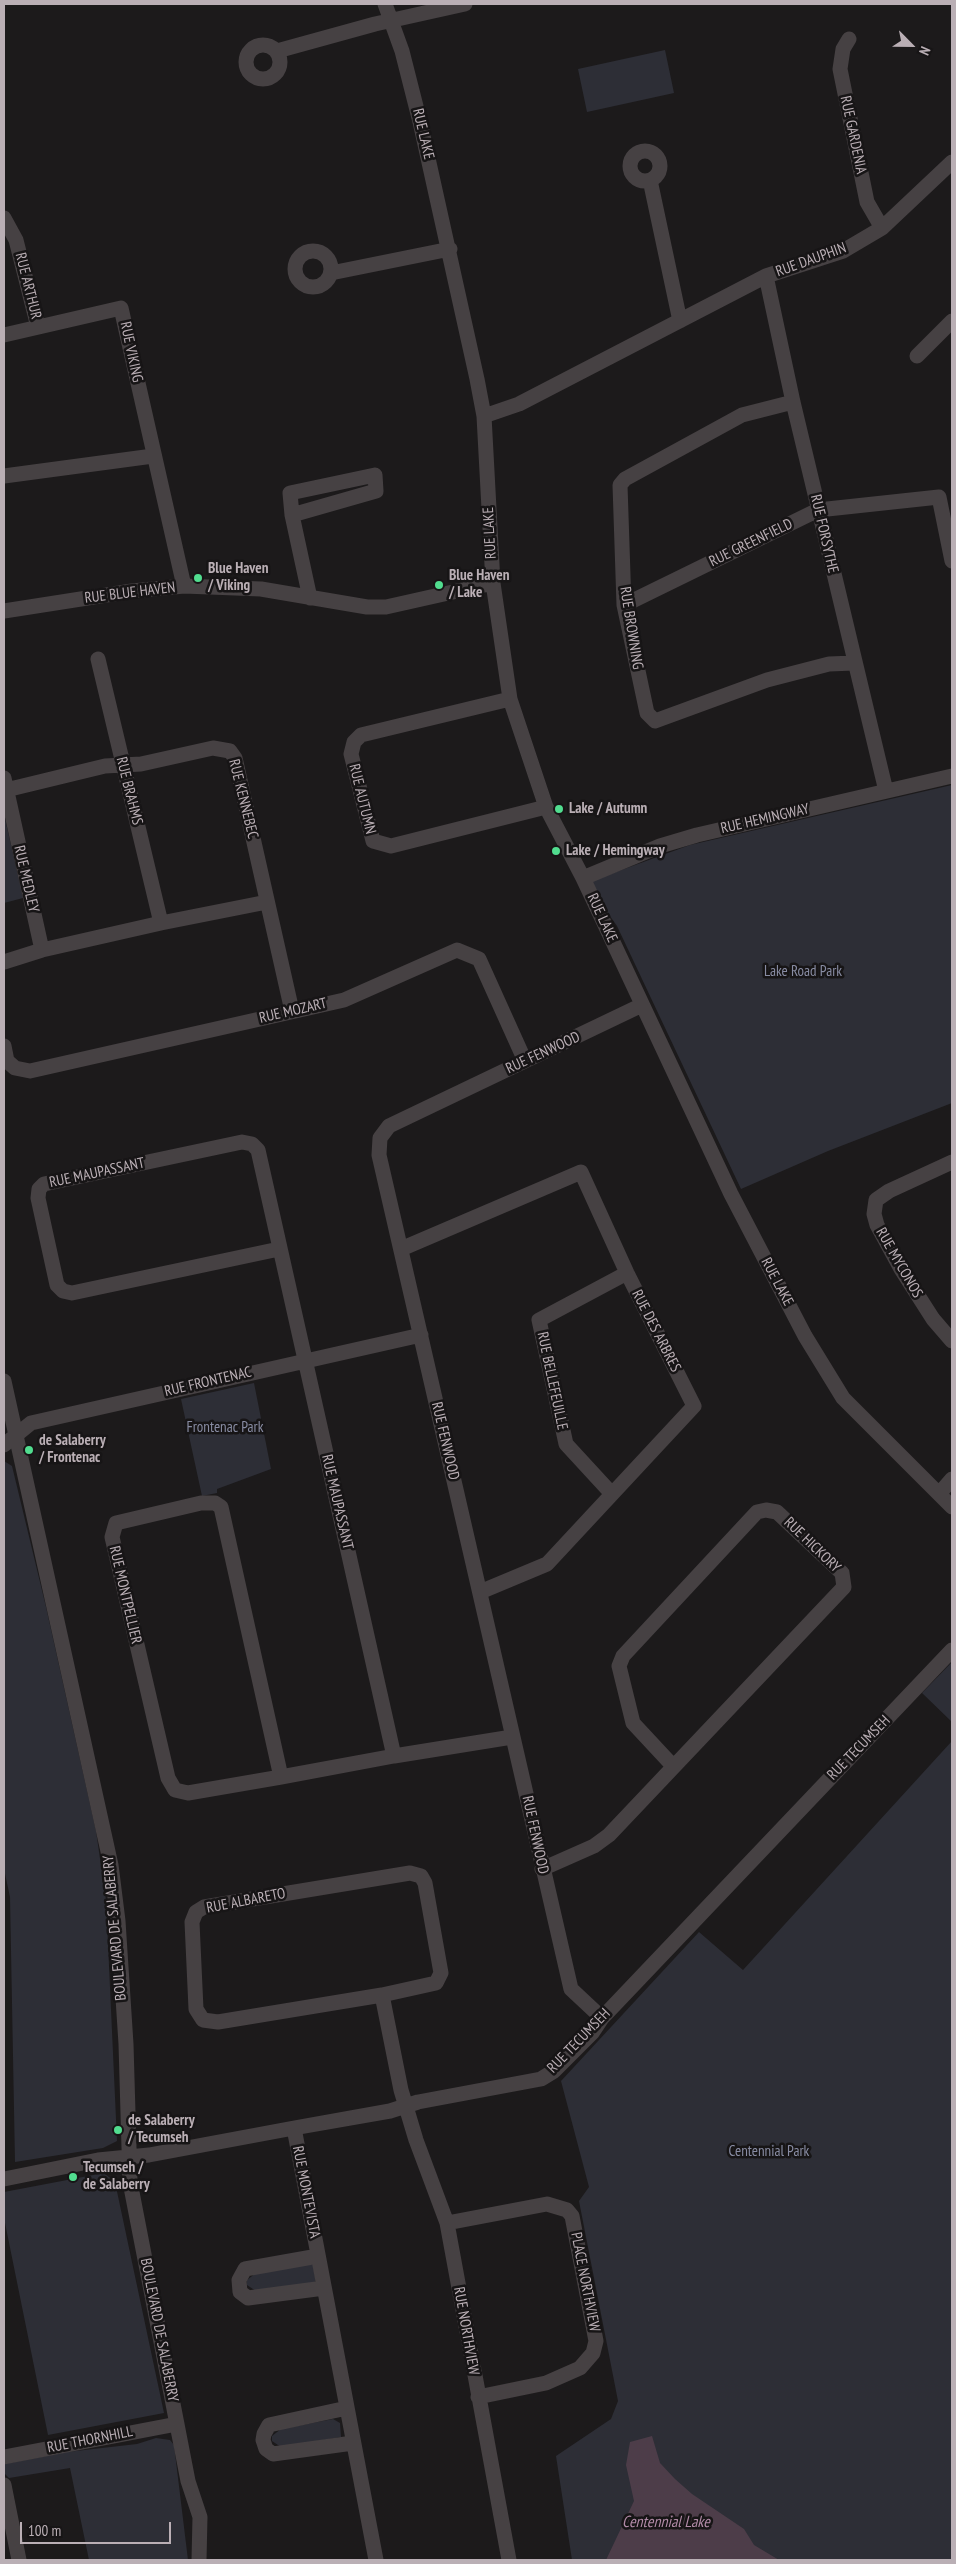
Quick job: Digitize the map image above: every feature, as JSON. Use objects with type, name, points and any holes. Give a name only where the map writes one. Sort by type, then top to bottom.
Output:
[{"type":"street","name":"RUE LAKE","points":[[385,4],[392,20],[413,93],[450,249],[484,416],[493,583],[510,699],[546,807],[583,878],[731,1194],[805,1336],[843,1398],[952,1508]]},
{"type":"street","points":[[276,51],[392,20],[465,4]]},
{"type":"street","name":"RUE GARDENIA","points":[[849,40],[844,49],[840,69],[867,202],[882,228]]},
{"type":"street","name":"RUE DAUPHIN","points":[[484,416],[519,404],[766,276],[843,251],[882,228],[952,162]]},
{"type":"street","points":[[650,180],[680,321]]},
{"type":"street","name":"RUE ARTHUR","points":[[4,218],[16,240],[38,327]]},
{"type":"street","points":[[331,273],[450,249]]},
{"type":"street","name":"RUE FORSYTHE","points":[[766,276],[818,510],[886,790]]},
{"type":"street","name":"RUE VIKING","points":[[4,335],[121,308],[153,456],[184,586]]},
{"type":"street","points":[[917,356],[951,326]]},
{"type":"street","name":"RUE BROWNING","points":[[793,402],[742,415],[625,479],[620,485],[624,604],[647,713],[655,722],[767,680],[829,664],[854,663]]},
{"type":"street","points":[[4,476],[153,456]]},
{"type":"street","points":[[292,515],[376,492],[375,475],[290,493],[292,515],[310,598]]},
{"type":"street","name":"RUE GREENFIELD","points":[[624,604],[818,510],[939,497],[952,561]]},
{"type":"street","name":"RUE BLUE HAVEN","points":[[4,611],[132,591],[184,586],[261,589],[367,607],[386,607],[493,583]]},
{"type":"street","name":"RUE BRAHMS","points":[[98,658],[161,923]]},
{"type":"street","name":"RUE AUTUMN","points":[[510,699],[361,735],[354,742],[351,754],[373,841],[391,846],[546,807]]},
{"type":"street","name":"RUE KENNEBEC","points":[[5,784],[105,766],[141,764],[213,748],[230,751],[235,758],[292,1011]]},
{"type":"street","name":"RUE HEMINGWAY","points":[[583,878],[644,852],[690,837],[952,776]]},
{"type":"street","name":"RUE MEDLEY","points":[[5,784],[42,950]]},
{"type":"street","points":[[4,962],[42,950],[161,923],[268,902]]},
{"type":"street","name":"RUE MOZART","points":[[4,1046],[7,1060],[16,1068],[30,1071],[344,1000],[457,950],[479,959],[525,1061]]},
{"type":"street","name":"RUE FENWOOD","points":[[602,2018],[571,1990],[379,1155],[380,1138],[389,1126],[642,1005]]},
{"type":"street","name":"RUE MAUPASSANT","points":[[279,1249],[72,1293],[63,1291],[57,1285],[38,1198],[39,1189],[44,1184],[242,1142],[252,1144],[258,1150],[394,1756]]},
{"type":"street","name":"RUE MYCONOS","points":[[952,1162],[889,1191],[876,1200],[874,1214],[877,1225],[901,1269],[933,1319],[952,1341]]},
{"type":"street","name":"RUE DES ARBRES","points":[[401,1249],[581,1172],[627,1273],[694,1406],[547,1564],[480,1592]]},
{"type":"street","name":"RUE BELLEFEUILLE","points":[[612,1494],[566,1444],[539,1320],[627,1273]]},
{"type":"street","name":"RUE FRONTENAC","points":[[4,1445],[31,1423],[421,1335]]},
{"type":"street","name":"BOULEVARD DE SALABERRY","points":[[4,1381],[112,1865],[126,2044],[130,2182],[188,2481],[190,2519],[199,2558]]},
{"type":"street","points":[[939,1494],[952,1479]]},
{"type":"street","name":"RUE MONTPELLIER","points":[[281,1777],[221,1507],[214,1502],[201,1503],[116,1523],[112,1537],[168,1778],[175,1790],[188,1793],[281,1777],[394,1756],[512,1737]]},
{"type":"street","name":"RUE HICKORY","points":[[542,1869],[594,1846],[610,1835],[673,1766],[844,1588],[842,1573],[777,1512],[766,1510],[757,1512],[622,1656],[619,1666],[632,1723],[673,1766]]},
{"type":"street","name":"RUE TECUMSEH","points":[[4,2179],[98,2160],[130,2157],[294,2128],[541,2080],[592,2033],[602,2018],[952,1650]]},
{"type":"street","name":"RUE ALBARETO","points":[[410,1873],[421,1876],[425,1883],[441,1973],[436,1983],[382,1995],[218,2022],[203,2020],[196,2009],[192,1922],[196,1912],[204,1907],[410,1873]]},
{"type":"street","points":[[382,1995],[406,2106]]},
{"type":"street","name":"RUE NORTHVIEW","points":[[406,2106],[446,2223],[509,2560]]},
{"type":"street","name":"RUE MONTEVISTA","points":[[294,2128],[376,2560]]},
{"type":"street","name":"PLACE NORTHVIEW","points":[[446,2223],[547,2204],[567,2210],[572,2216],[596,2341],[593,2354],[580,2368],[546,2382],[478,2397]]},
{"type":"street","name":"RUE MONTEVISTA","points":[[318,2256],[245,2269],[239,2280],[240,2292],[248,2298],[324,2288]]},
{"type":"street","points":[[347,2408],[269,2424],[263,2440],[266,2449],[273,2454],[353,2443]]},
{"type":"street","name":"RUE THORNHILL","points":[[4,2457],[177,2424]]},
{"type":"street","points":[[4,2485],[19,2560]]},
{"type":"green space","points":[[665,50],[674,93],[587,112],[578,69]]},
{"type":"green space","name":"Lake Road Park","points":[[952,785],[952,1103],[828,1151],[741,1189],[617,926],[583,878],[605,876],[690,845]]},
{"type":"green space","points":[[4,814],[23,898],[4,903]]},
{"type":"green space","name":"Frontenac Park","points":[[254,1383],[271,1469],[217,1489],[217,1493],[202,1496],[181,1399]]},
{"type":"green space","points":[[4,1461],[12,1466],[46,1607],[96,1831],[106,1900],[117,2141],[103,2148],[15,2162],[10,1897],[4,1869]]},
{"type":"green space","points":[[952,1662],[952,1722],[922,1693]]},
{"type":"green space","name":"Centennial Park","points":[[952,1741],[952,2560],[572,2560],[556,2456],[611,2419],[618,2401],[579,2201],[589,2187],[561,2081],[699,1932],[743,1970]]},
{"type":"green space","points":[[104,2173],[115,2182],[164,2413],[48,2435],[4,2218],[4,2192]]},
{"type":"green space","points":[[308,2264],[313,2265],[316,2281],[311,2284],[256,2291],[247,2285],[247,2280],[256,2273]]},
{"type":"green space","points":[[333,2419],[340,2423],[341,2437],[281,2447],[272,2441],[272,2436],[281,2429]]},
{"type":"green space","points":[[156,2438],[170,2440],[174,2445],[188,2560],[89,2560],[70,2468],[9,2478],[4,2473],[4,2464],[67,2452],[137,2444]]},
{"type":"water","name":"Centennial Lake","points":[[652,2436],[660,2463],[675,2479],[692,2494],[744,2529],[754,2545],[779,2560],[606,2560],[634,2501],[626,2465],[630,2442]]},
{"type":"place","name":"Blue Haven / Viking","points":[[198,578]]},
{"type":"place","name":"Blue Haven / Lake","points":[[439,585]]},
{"type":"place","name":"Lake / Autumn","points":[[559,809]]},
{"type":"place","name":"Lake / Hemingway","points":[[556,851]]},
{"type":"place","name":"de Salaberry / Frontenac","points":[[29,1450]]},
{"type":"place","name":"de Salaberry / Tecumseh","points":[[118,2130]]},
{"type":"place","name":"Tecumseh / de Salaberry","points":[[73,2177]]}]
